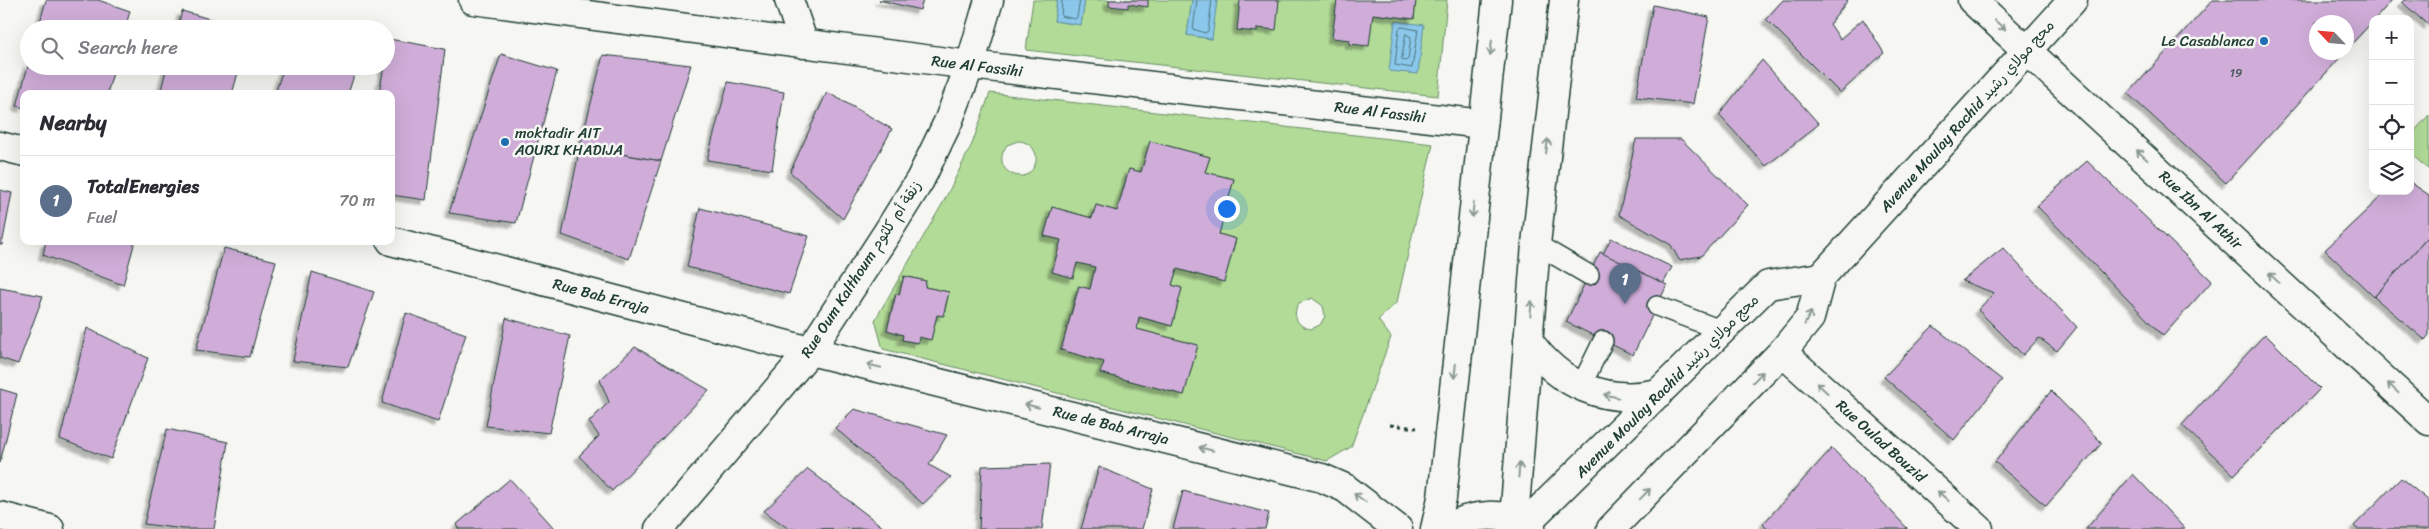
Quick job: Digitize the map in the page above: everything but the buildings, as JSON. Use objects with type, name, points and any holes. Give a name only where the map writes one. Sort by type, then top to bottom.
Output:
[{"type":"street","name":"Rue Al Fassihi","points":[[473,0],[970,65],[1483,124]]},
{"type":"street","points":[[790,0],[804,44]]},
{"type":"street","name":"Rue Oum Kalthoum زنقة أم كلثوم","points":[[659,529],[810,351],[920,180],[948,122],[970,65],[989,0]]},
{"type":"street","points":[[1434,529],[1442,498],[1497,0]]},
{"type":"street","points":[[1446,529],[1465,520],[1483,516],[1526,524],[1528,340],[1536,244],[1564,0]]},
{"type":"street","name":"Rue Ibn Al Athir","points":[[1972,0],[2028,49],[2429,421]]},
{"type":"street","name":"Avenue Moulay Rachid محج مولاي رشيد","points":[[1611,529],[1782,352],[1810,318],[1821,277],[2073,0]]},
{"type":"street","points":[[0,146],[20,151]]},
{"type":"street","name":"Rue Bab Erraja","points":[[395,242],[810,351]]},
{"type":"street","name":"Avenue Moulay Rachid محج مولاي رشيد","points":[[1526,524],[1768,285],[1821,277]]},
{"type":"street","points":[[1528,340],[1542,359],[1564,377],[1581,386],[1616,397],[1633,398],[1659,394]]},
{"type":"street","name":"Rue de Bab Arraja","points":[[810,351],[1322,478],[1345,488],[1398,529]]},
{"type":"street","name":"Rue Oulad Bouzid","points":[[1782,352],[1979,529]]},
{"type":"street","points":[[0,516],[50,529]]},
{"type":"lane","points":[[1536,244],[1589,275]]},
{"type":"lane","points":[[1657,306],[1723,331]]},
{"type":"lane","points":[[1581,386],[1603,341]]},
{"type":"path","points":[[1390,425],[1422,428]]},
{"type":"green space","points":[[1033,0],[1057,0],[1054,21],[1081,25],[1085,0],[1192,0],[1187,35],[1211,39],[1217,0],[1337,0],[1336,10],[1414,19],[1416,0],[1447,0],[1438,96],[1026,50]]},
{"type":"green space","points":[[990,93],[1433,144],[1397,302],[1378,320],[1391,337],[1351,447],[1327,461],[883,349],[875,320],[944,201],[972,144]],"holes":[[[1018,141],[1025,142],[1034,150],[1036,161],[1030,172],[1024,176],[1017,176],[1007,171],[1002,162],[1007,145]],[[1150,141],[1210,157],[1205,172],[1234,179],[1219,234],[1236,239],[1224,282],[1177,269],[1172,285],[1182,288],[1172,326],[1139,317],[1137,329],[1198,345],[1184,395],[1101,373],[1104,362],[1061,350],[1078,286],[1090,289],[1095,267],[1077,263],[1073,278],[1052,272],[1061,240],[1044,236],[1052,207],[1092,218],[1096,205],[1117,211],[1129,169],[1141,172]],[[904,276],[926,281],[925,287],[949,292],[944,316],[937,315],[931,340],[919,337],[917,343],[902,340],[903,335],[887,330],[895,294],[899,295]],[[1312,298],[1323,306],[1325,316],[1320,325],[1311,329],[1299,323],[1296,316],[1299,303]]]},
{"type":"green space","points":[[2429,115],[2429,170],[2414,157],[2414,132]]},
{"type":"water","points":[[1057,0],[1085,0],[1081,25],[1054,21]]},
{"type":"water","points":[[1192,0],[1217,0],[1212,39],[1187,35]]},
{"type":"water","points":[[1395,21],[1424,25],[1418,74],[1389,71]]},
{"type":"place","name":"Le Casablanca","points":[[2264,41]]},
{"type":"place","name":"moktadir AIT AOURI KHADIJA","points":[[505,142]]},
{"type":"place","name":"TotalEnergies","points":[[1625,304]]}]
